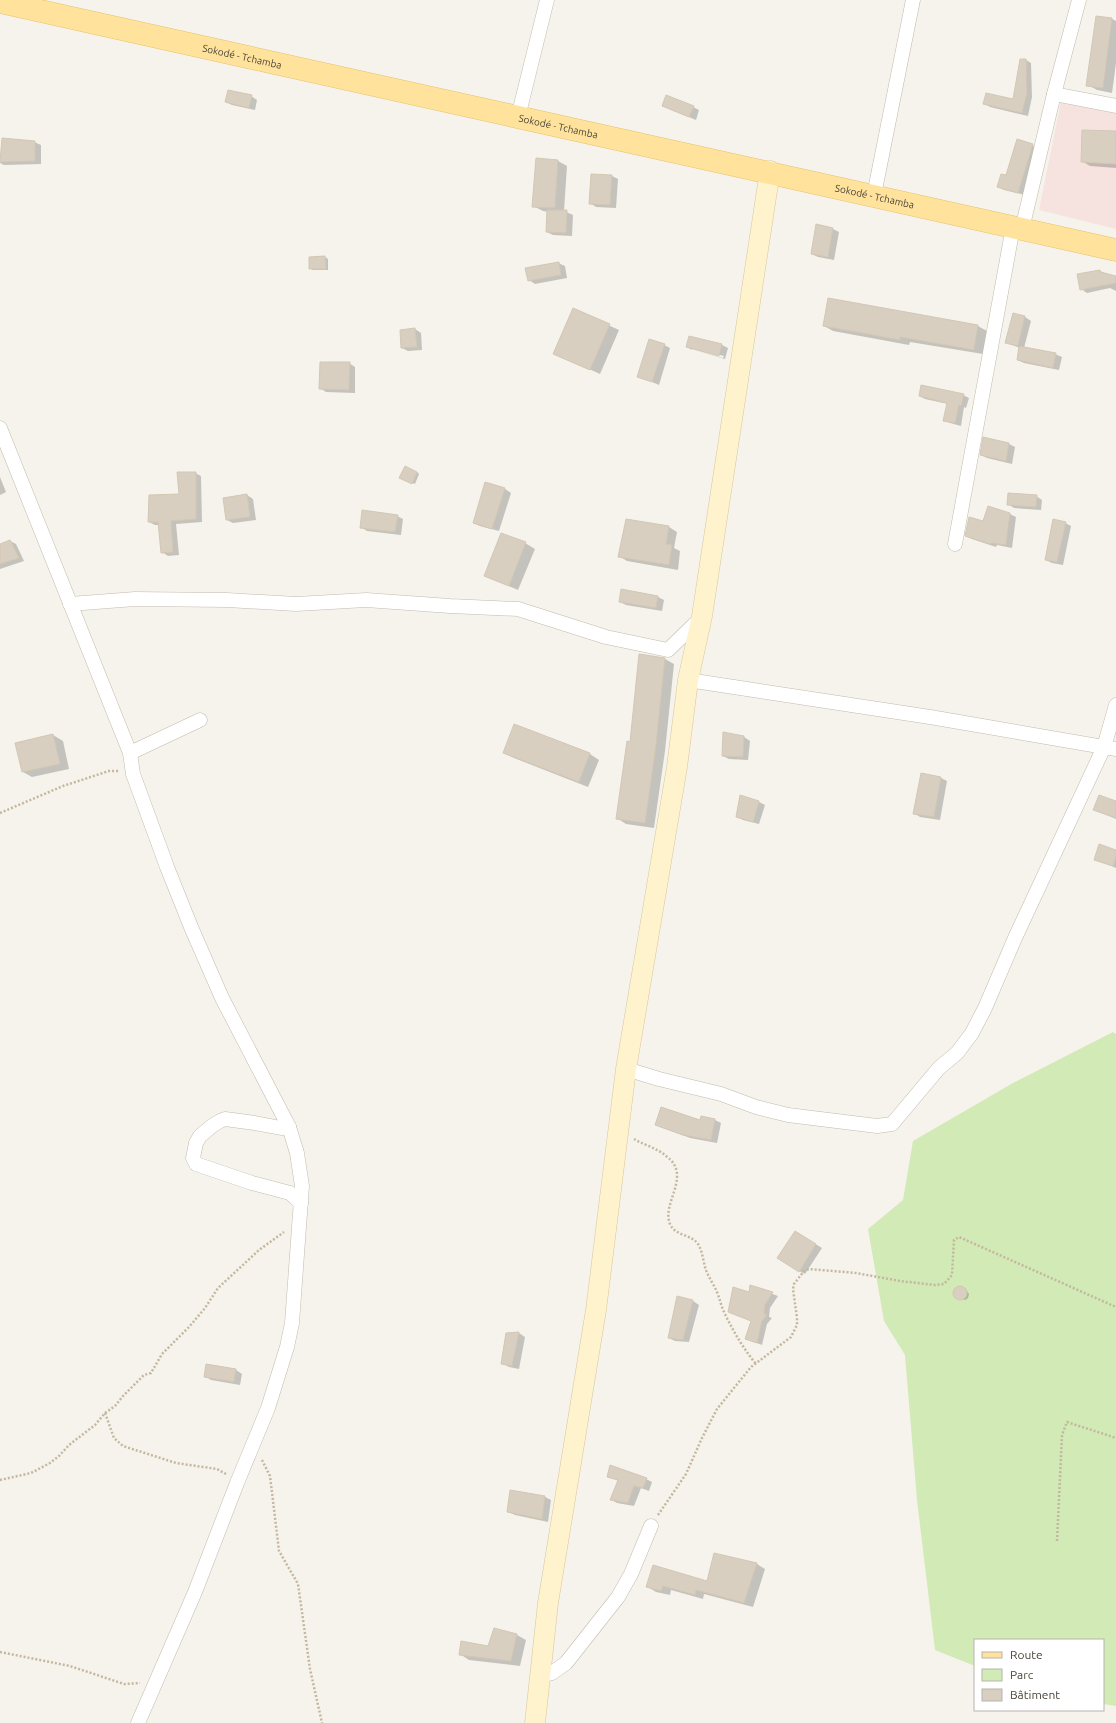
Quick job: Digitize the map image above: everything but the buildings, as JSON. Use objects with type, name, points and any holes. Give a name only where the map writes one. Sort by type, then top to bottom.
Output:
[{"type":"main road","name":"Sokodé - Tchamba","points":[[0,2],[518,117],[770,171],[1116,250]]},
{"type":"main road","points":[[536,1715],[548,1603],[596,1310],[626,1069],[677,767],[688,680],[702,616],[770,171]]},
{"type":"street","points":[[518,117],[547,0]]},
{"type":"street","points":[[874,195],[913,0]]},
{"type":"street","points":[[955,544],[1018,228],[1079,0]]},
{"type":"street","points":[[1054,94],[1116,106]]},
{"type":"street","points":[[0,428],[130,753],[133,774],[167,867],[216,984],[289,1126],[297,1153],[302,1186],[292,1323],[287,1347],[268,1408],[255,1443],[237,1483],[195,1592],[138,1723]]},
{"type":"street","points":[[70,604],[135,599],[296,604],[366,600],[518,609],[606,637],[668,650],[702,616]]},
{"type":"street","points":[[688,680],[930,717],[1110,748]]},
{"type":"street","points":[[626,1069],[721,1094],[756,1108],[788,1115],[877,1126],[892,1124],[940,1068],[957,1053],[972,1033],[985,1008],[1015,938],[1110,748],[1116,705]]},
{"type":"street","points":[[130,753],[200,720]]},
{"type":"street","points":[[289,1126],[282,1128],[266,1124],[225,1119],[212,1126],[200,1136],[194,1149],[193,1158],[196,1164],[227,1176],[290,1193],[301,1203]]},
{"type":"street","points":[[540,1676],[552,1673],[566,1663],[618,1597],[631,1574],[651,1526]]},
{"type":"street","points":[[524,1723],[536,1715]]},
{"type":"path","points":[[0,813],[63,786],[109,771],[121,771],[133,774]]},
{"type":"path","points":[[619,1131],[661,1152],[672,1162],[676,1169],[676,1181],[668,1218],[670,1225],[676,1231],[693,1238],[699,1245],[706,1270],[718,1294],[723,1312],[740,1343],[756,1364]]},
{"type":"path","points":[[0,1480],[31,1474],[50,1463],[69,1445],[95,1425],[105,1413],[115,1406],[144,1375],[151,1373],[162,1354],[189,1327],[218,1288],[259,1250],[300,1221]]},
{"type":"path","points":[[651,1526],[686,1474],[717,1409],[736,1384],[756,1364],[791,1337],[797,1318],[793,1289],[794,1284],[804,1271],[809,1269],[856,1273],[900,1281],[935,1285],[944,1284],[952,1275],[954,1240],[959,1237],[1116,1306]]},
{"type":"path","points":[[105,1413],[114,1438],[123,1446],[176,1463],[217,1469],[237,1483]]},
{"type":"path","points":[[1057,1541],[1062,1436],[1067,1422],[1116,1438]]},
{"type":"path","points":[[255,1443],[270,1476],[279,1551],[298,1584],[310,1669],[322,1723]]},
{"type":"path","points":[[0,1652],[70,1666],[124,1684],[139,1684],[161,1670]]},
{"type":"shaded area","points":[[1061,101],[1116,112],[1116,229],[1039,210]]},
{"type":"green space","points":[[1113,1032],[1116,1034],[1116,1706],[1104,1704],[1104,1639],[974,1639],[974,1666],[935,1650],[917,1500],[905,1355],[884,1321],[868,1229],[903,1200],[913,1141],[1013,1083]]}]
